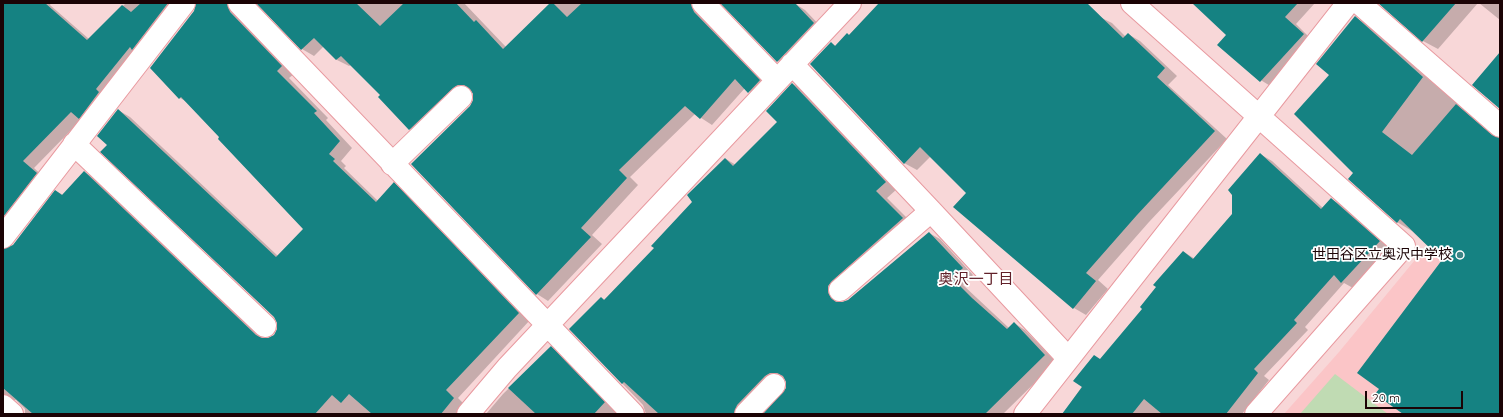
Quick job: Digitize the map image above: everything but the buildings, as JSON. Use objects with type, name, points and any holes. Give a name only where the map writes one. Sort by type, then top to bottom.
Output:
[{"type":"street","points":[[3,238],[184,3]]},
{"type":"street","points":[[239,3],[633,414]]},
{"type":"street","points":[[703,3],[777,80]]},
{"type":"street","points":[[468,414],[507,368],[850,3]]},
{"type":"street","points":[[1132,3],[1404,246],[1256,414]]},
{"type":"street","points":[[1025,414],[1348,3]]},
{"type":"street","points":[[1360,3],[1500,126]]},
{"type":"street","points":[[792,64],[932,211],[1068,358]]},
{"type":"street","points":[[392,164],[461,97]]},
{"type":"street","points":[[74,144],[265,326]]},
{"type":"street","points":[[840,290],[932,211]]},
{"type":"street","points":[[746,414],[774,385]]},
{"type":"street","points":[[3,406],[12,414]]},
{"type":"shaded area","name":"世田谷区立奥沢中学校","points":[[1500,157],[1500,414],[1284,414],[1339,352]]},
{"type":"green space","points":[[1335,374],[1388,414],[1300,414]]},
{"type":"place","name":"世田谷区立奥沢中学校","points":[[1460,255]]},
{"type":"district","name":"奥沢一丁目","points":[[976,279]]}]
